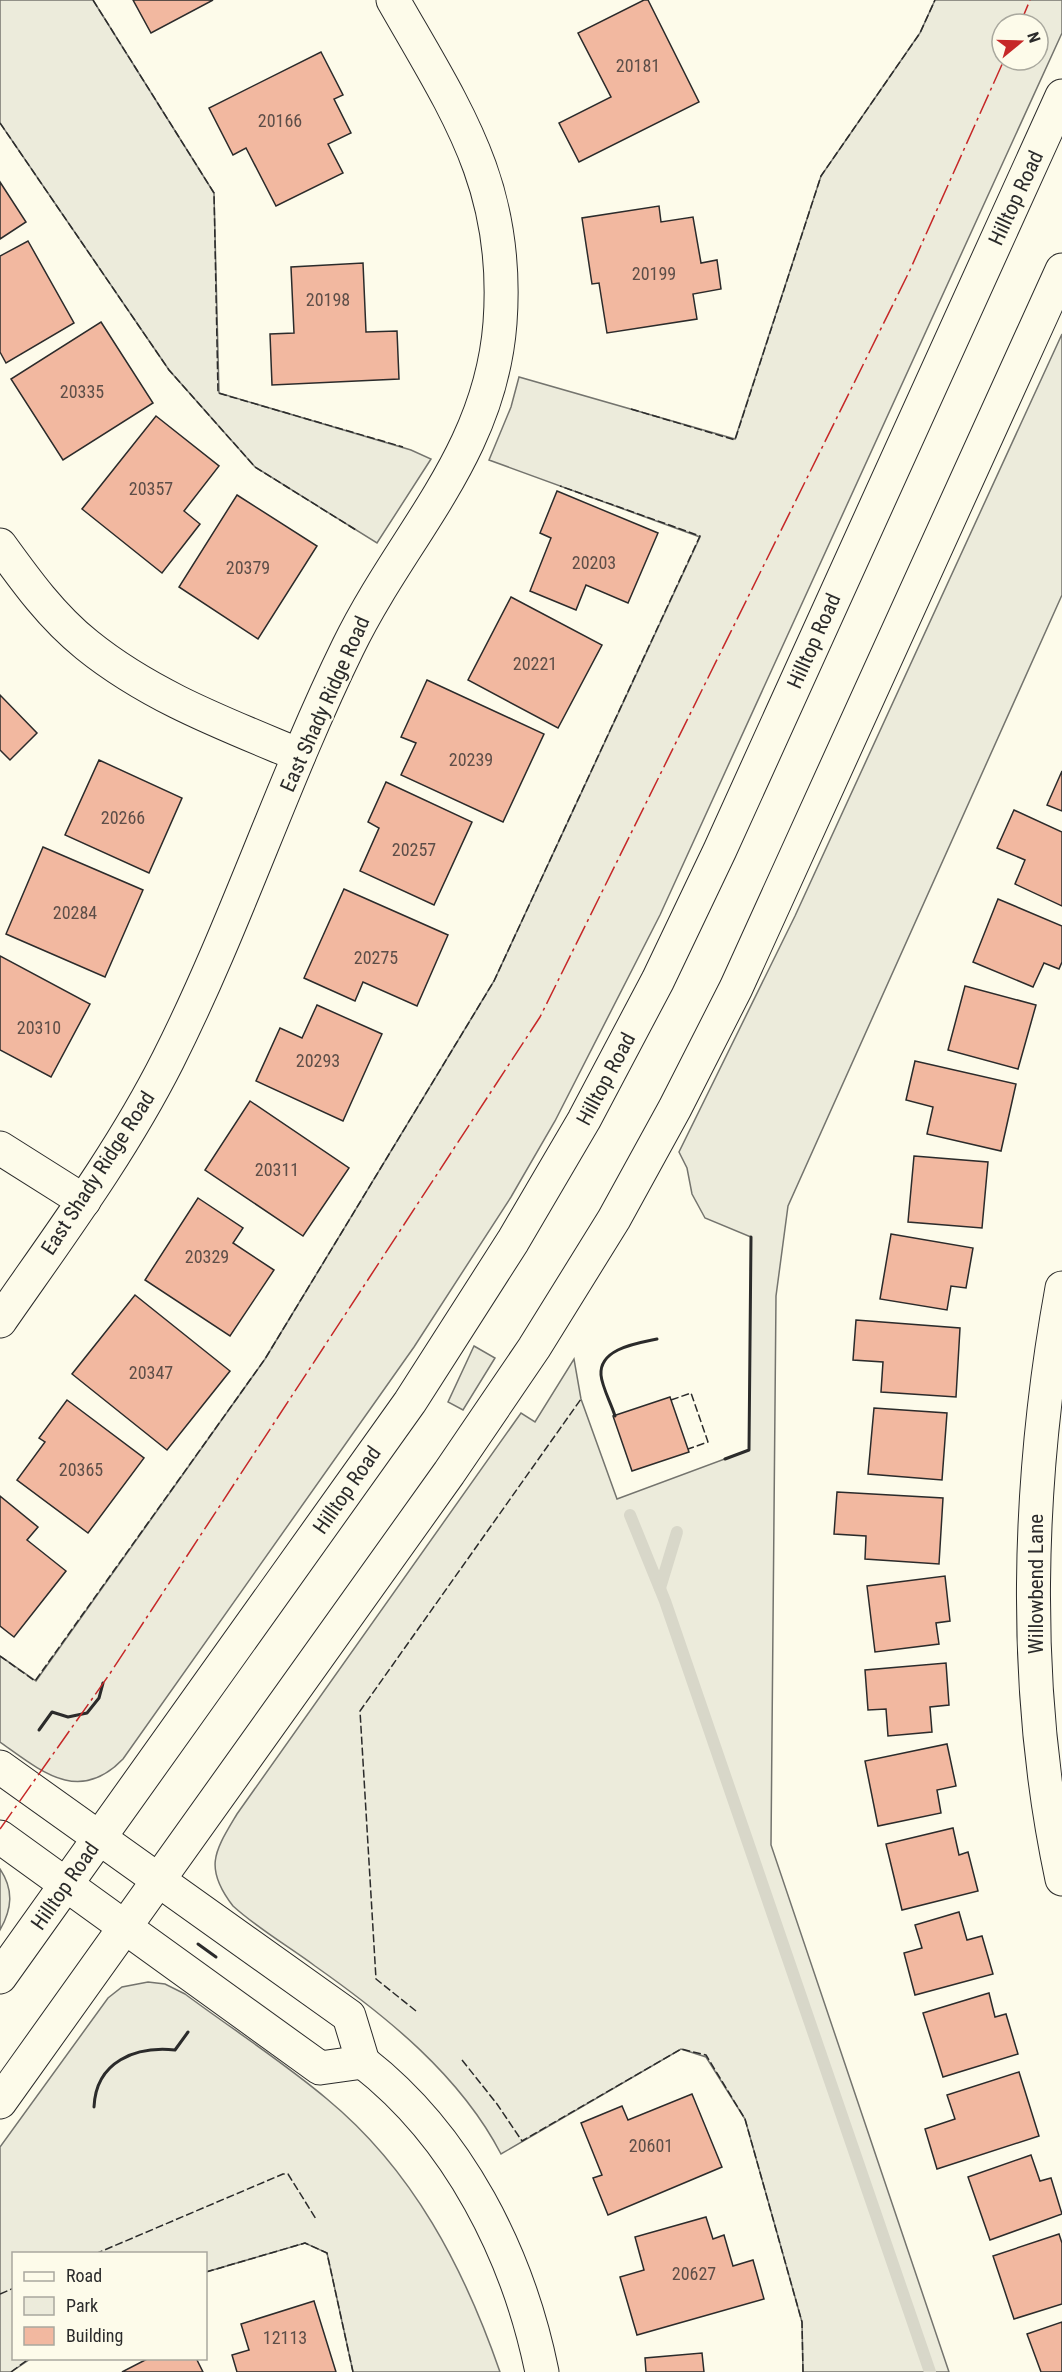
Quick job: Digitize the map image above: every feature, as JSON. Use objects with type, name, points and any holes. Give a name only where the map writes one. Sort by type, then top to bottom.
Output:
[{"type":"main road","name":"East Shady Ridge Road","points":[[0,1321],[84,1201],[126,1135],[184,1026],[244,894],[320,705],[364,617],[464,454],[485,402],[499,338],[500,247],[487,184],[457,113],[393,0]]},
{"type":"main road","name":"Hilltop Road","points":[[0,1977],[416,1393],[513,1241],[589,1111],[658,980],[716,859],[1062,96]]},
{"type":"main road","points":[[0,2102],[449,1473],[534,1348],[614,1219],[675,1108],[736,988],[1062,270]]},
{"type":"main road","points":[[0,545],[34,591],[87,646],[120,669],[181,705],[298,756]]},
{"type":"main road","points":[[0,1148],[84,1201]]},
{"type":"main road","name":"Willowbend Lane","points":[[1062,1288],[1050,1356],[1035,1529],[1036,1669],[1055,1790],[1062,1879]]},
{"type":"main road","points":[[0,1767],[349,2016],[363,2062],[391,2087],[429,2127],[449,2152],[477,2197],[502,2246],[517,2283],[542,2372]]},
{"type":"main road","points":[[0,1837],[320,2068],[363,2062]]},
{"type":"green space","points":[[0,0],[93,0],[214,193],[219,393],[411,450],[431,459],[377,543],[255,467],[169,370],[0,123]]},
{"type":"green space","points":[[935,0],[1062,0],[1062,33],[1050,59],[1050,12],[990,12],[990,72],[1044,72],[660,915],[555,1121],[511,1197],[414,1347],[123,1759],[107,1773],[91,1780],[60,1779],[45,1772],[0,1742],[0,1656],[36,1681],[265,1359],[494,981],[700,537],[489,460],[511,407],[519,377],[735,439],[821,176],[920,33]]},
{"type":"green space","points":[[1062,334],[1062,595],[788,1206],[776,1296],[771,1845],[949,2372],[803,2372],[802,2322],[745,2119],[706,2057],[681,2049],[501,2154],[465,2098],[419,2049],[342,1985],[233,1906],[218,1880],[215,1870],[216,1859],[223,1838],[237,1814],[521,1413],[535,1422],[574,1359],[581,1399],[617,1499],[749,1450],[751,1237],[705,1218],[692,1194],[687,1168],[679,1152],[795,916]]},
{"type":"green space","points":[[474,1346],[495,1358],[463,1410],[448,1402]]},
{"type":"green space","points":[[0,1869],[8,1884],[10,1900],[7,1915],[0,1930]]},
{"type":"green space","points":[[148,1982],[165,1984],[185,1994],[275,2058],[358,2127],[410,2189],[432,2223],[470,2295],[500,2372],[353,2372],[327,2253],[305,2243],[207,2272],[207,2252],[12,2252],[12,2360],[29,2360],[11,2372],[0,2372],[0,2147],[108,1998],[122,1987]]},
{"type":"building","points":[[133,0],[213,0],[151,33]]},
{"type":"building","points":[[648,0],[699,102],[579,162],[559,123],[611,97],[578,33]]},
{"type":"building","points":[[321,52],[343,95],[334,99],[351,133],[328,144],[343,173],[276,206],[246,148],[233,155],[209,108]]},
{"type":"building","points":[[0,182],[26,222],[0,239]]},
{"type":"building","points":[[659,206],[661,222],[693,217],[701,263],[717,260],[721,289],[693,294],[697,319],[607,333],[599,283],[592,284],[582,218]]},
{"type":"building","points":[[28,241],[74,323],[6,363],[0,352],[0,256]]},
{"type":"building","points":[[363,263],[366,332],[397,331],[399,379],[272,385],[270,334],[294,333],[291,267]]},
{"type":"building","points":[[101,322],[153,403],[63,460],[11,379]]},
{"type":"building","points":[[156,416],[219,466],[184,511],[200,524],[162,573],[82,509]]},
{"type":"building","points":[[557,491],[658,533],[628,603],[586,585],[576,610],[530,591],[551,538],[540,533]]},
{"type":"building","points":[[237,495],[317,546],[258,639],[179,587]]},
{"type":"building","points":[[511,597],[602,645],[558,728],[468,680]]},
{"type":"building","points":[[427,680],[544,734],[503,822],[401,775],[416,743],[401,737]]},
{"type":"building","points":[[0,695],[37,733],[10,760],[0,750]]},
{"type":"building","points":[[99,760],[182,798],[149,873],[65,835]]},
{"type":"building","points":[[1062,771],[1062,811],[1047,805]]},
{"type":"building","points":[[386,782],[472,822],[434,905],[360,871],[379,828],[368,822]]},
{"type":"building","points":[[1014,810],[1062,832],[1062,906],[1015,884],[1025,860],[997,848]]},
{"type":"building","points":[[43,847],[143,890],[105,977],[6,934]]},
{"type":"building","points":[[344,889],[448,935],[417,1006],[363,982],[355,1001],[304,978]]},
{"type":"building","points":[[998,899],[1062,926],[1062,962],[1059,969],[1044,963],[1033,987],[973,962]]},
{"type":"building","points":[[0,956],[90,1004],[51,1077],[0,1050]]},
{"type":"building","points":[[965,986],[1036,1005],[1018,1069],[948,1050]]},
{"type":"building","points":[[317,1005],[382,1034],[343,1121],[256,1081],[280,1028],[302,1038]]},
{"type":"building","points":[[915,1061],[1016,1084],[1001,1151],[927,1134],[933,1107],[906,1100]]},
{"type":"building","points":[[250,1101],[349,1168],[303,1236],[205,1170]]},
{"type":"building","points":[[914,1156],[988,1162],[982,1228],[908,1222]]},
{"type":"building","points":[[198,1198],[243,1228],[233,1243],[274,1270],[230,1336],[145,1280]]},
{"type":"building","points":[[891,1234],[973,1248],[966,1288],[951,1286],[947,1310],[880,1299]]},
{"type":"building","points":[[135,1295],[230,1371],[167,1450],[72,1374]]},
{"type":"building","points":[[856,1320],[960,1328],[956,1397],[881,1392],[883,1362],[853,1360]]},
{"type":"building","points":[[670,1397],[689,1452],[632,1471],[613,1416]]},
{"type":"building","points":[[67,1400],[144,1458],[88,1533],[17,1480],[45,1442],[39,1438]]},
{"type":"building","points":[[874,1408],[947,1413],[942,1480],[868,1474]]},
{"type":"building","points":[[837,1492],[943,1498],[939,1564],[865,1559],[866,1536],[834,1534]]},
{"type":"building","points":[[0,1496],[38,1527],[27,1540],[66,1571],[14,1637],[0,1626]]},
{"type":"building","points":[[945,1576],[950,1621],[936,1623],[939,1644],[875,1652],[867,1586]]},
{"type":"building","points":[[946,1663],[949,1705],[930,1707],[932,1732],[888,1736],[886,1709],[868,1710],[865,1670]]},
{"type":"building","points":[[947,1744],[956,1786],[937,1790],[941,1813],[878,1826],[865,1761]]},
{"type":"building","points":[[953,1828],[959,1855],[968,1852],[978,1891],[902,1910],[886,1844]]},
{"type":"building","points":[[959,1912],[967,1940],[982,1936],[993,1974],[915,1995],[904,1953],[922,1948],[915,1925]]},
{"type":"building","points":[[989,1993],[995,2017],[1006,2014],[1018,2054],[943,2077],[923,2013]]},
{"type":"building","points":[[1019,2072],[1039,2136],[937,2169],[925,2129],[955,2119],[947,2095]]},
{"type":"building","points":[[692,2094],[722,2167],[608,2215],[593,2178],[602,2175],[581,2123],[622,2106],[628,2120]]},
{"type":"building","points":[[1031,2155],[1040,2181],[1051,2178],[1062,2214],[990,2240],[968,2177]]},
{"type":"building","points":[[706,2217],[713,2239],[724,2235],[733,2266],[753,2260],[764,2299],[637,2335],[620,2277],[644,2270],[635,2237]]},
{"type":"building","points":[[1059,2234],[1062,2243],[1062,2304],[1014,2319],[993,2256]]},
{"type":"building","points":[[314,2301],[336,2372],[237,2372],[232,2355],[249,2350],[241,2324]]},
{"type":"building","points":[[1062,2322],[1062,2372],[1041,2372],[1027,2334]]},
{"type":"building","points":[[702,2353],[704,2372],[646,2372],[645,2358]]},
{"type":"building","points":[[145,2360],[197,2360],[203,2372],[122,2372]]},
{"type":"waterway","points":[[630,1515],[665,1601],[930,2372]]},
{"type":"waterway","points":[[660,1588],[677,1532]]},
{"type":"fence","points":[[93,0],[214,193],[218,393],[403,447]]},
{"type":"fence","points":[[631,409],[735,440],[821,176],[920,33],[935,0]]},
{"type":"fence","points":[[0,123],[169,370],[255,467],[356,530]]},
{"type":"fence","points":[[0,1656],[35,1681],[265,1359],[494,981],[700,536],[560,486]]},
{"type":"fence","points":[[671,1400],[691,1393],[708,1442],[688,1449]]},
{"type":"fence","points":[[416,2011],[376,1979],[360,1711],[581,1399]]},
{"type":"fence","points":[[462,2060],[497,2104],[522,2141],[681,2049],[706,2055],[745,2119],[802,2322],[803,2372]]},
{"type":"fence","points":[[100,2252],[283,2174],[288,2174],[316,2219]]},
{"type":"fence","points":[[207,2272],[305,2243],[327,2253],[353,2372]]},
{"type":"fence","points":[[0,2294],[12,2289]]},
{"type":"fence","points":[[11,2372],[27,2360]]},
{"type":"wall","points":[[725,1459],[749,1450],[751,1237]]},
{"type":"wall","points":[[615,1416],[602,1380],[602,1366],[606,1359],[622,1348],[657,1339]]},
{"type":"wall","points":[[39,1730],[52,1712],[68,1717],[87,1713],[99,1698],[103,1683]]},
{"type":"wall","points":[[198,1944],[216,1957]]},
{"type":"wall","points":[[94,2107],[96,2091],[110,2068],[133,2054],[160,2049],[175,2050],[188,2032]]},
{"type":"power","points":[[1025,12],[1030,0]]},
{"type":"power","points":[[0,1829],[109,1675],[540,1017],[910,270],[999,72]]}]
